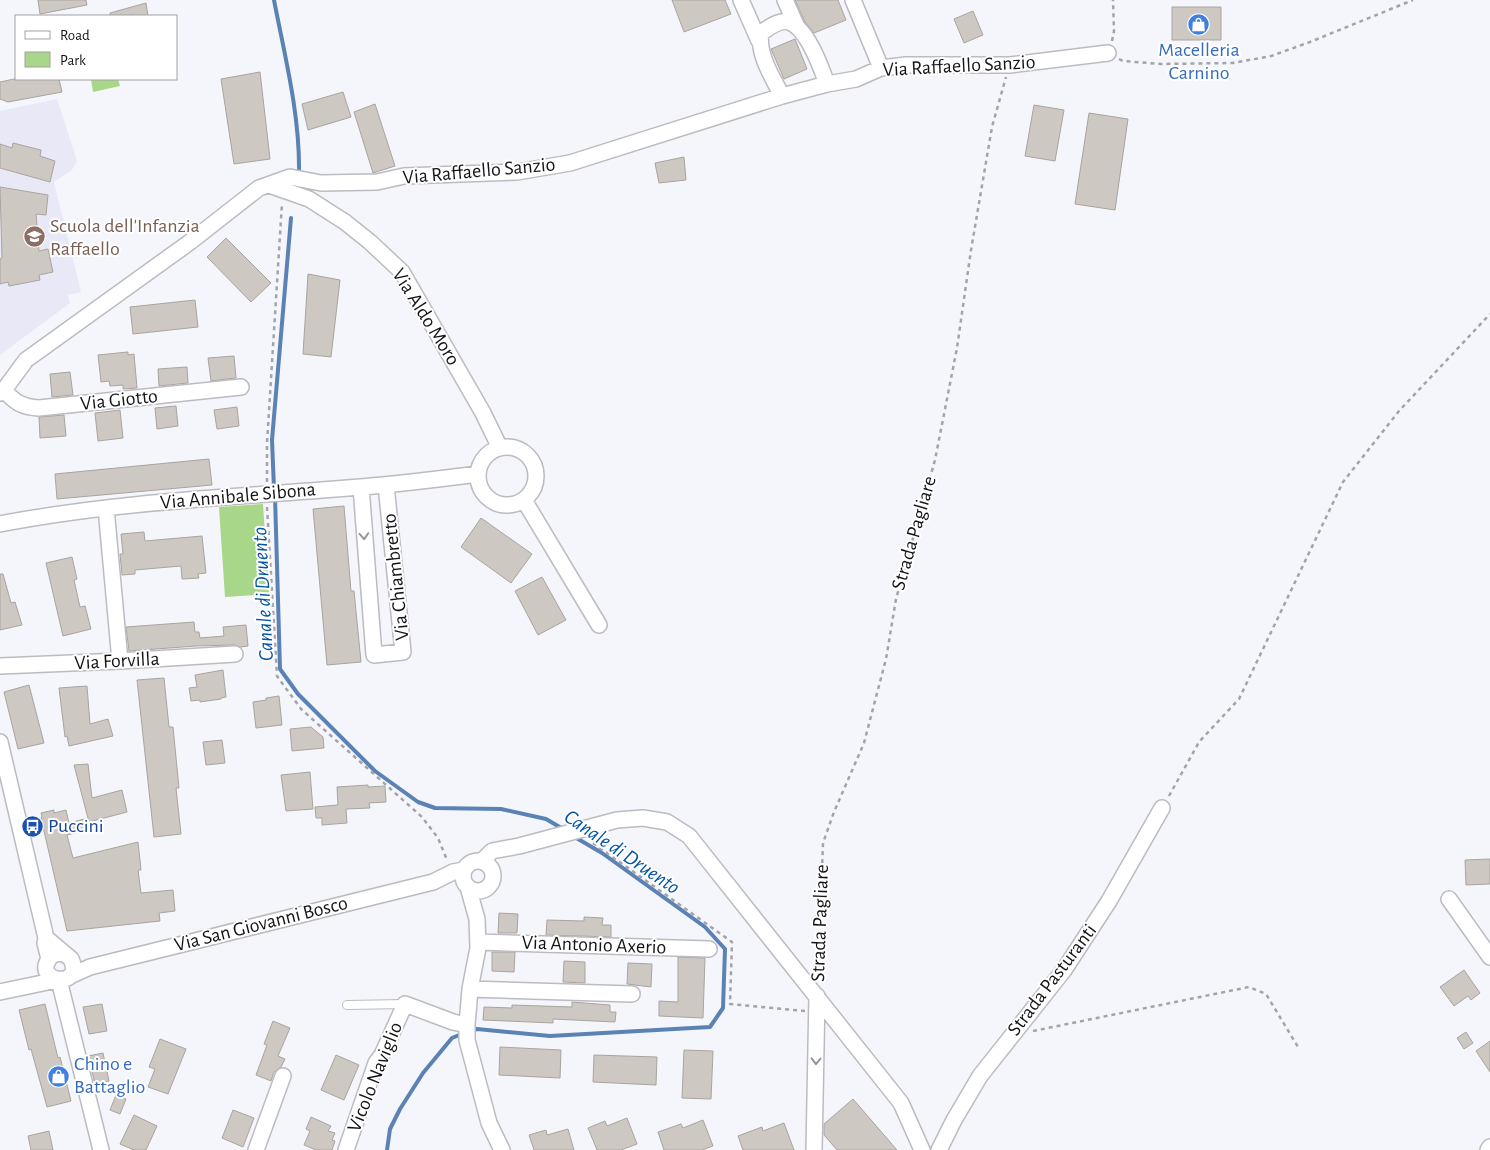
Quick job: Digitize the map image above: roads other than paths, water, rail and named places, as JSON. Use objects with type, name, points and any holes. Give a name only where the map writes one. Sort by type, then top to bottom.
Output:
[{"type":"street","points":[[741,0],[759,41],[761,51],[782,96]]},
{"type":"street","points":[[786,0],[797,27],[816,55],[827,84]]},
{"type":"street","points":[[853,0],[881,68]]},
{"type":"street","points":[[759,41],[761,33],[781,22],[788,21],[797,27]]},
{"type":"street","name":"Via Raffaello Sanzio","points":[[2,391],[26,360],[190,242],[259,188],[276,187],[290,177],[321,183],[377,182],[404,176],[526,171],[570,163],[782,96],[827,84],[856,79],[881,68],[906,65],[1010,65],[1108,53]]},
{"type":"street","name":"Via Aldo Moro","points":[[276,187],[309,199],[345,222],[402,272],[483,413],[500,448]]},
{"type":"street","name":"Via Giotto","points":[[2,391],[23,407],[39,408],[241,387]]},
{"type":"street","points":[[500,448],[511,448],[522,452],[530,459],[535,470],[532,492],[524,500],[508,505],[493,502],[486,497],[478,482],[480,465],[484,458],[500,448]]},
{"type":"street","name":"Via Annibale Sibona","points":[[0,524],[36,517],[106,508],[211,497],[386,485],[478,474]]},
{"type":"street","name":"Via Chiambretto","points":[[361,487],[374,655],[403,652],[386,485]]},
{"type":"street","points":[[524,500],[599,625]]},
{"type":"street","points":[[106,508],[120,661]]},
{"type":"street","name":"Via Forvilla","points":[[0,666],[234,654]]},
{"type":"street","points":[[0,742],[46,938],[45,943],[56,973],[101,1150]]},
{"type":"street","name":"Strada Pasturanti","points":[[939,1150],[980,1076],[1064,970],[1109,901],[1162,808]]},
{"type":"street","points":[[502,1150],[489,1123],[467,1031],[470,989],[478,942],[477,919],[463,878],[470,863],[482,860],[492,851],[519,846],[618,820],[642,818],[667,822],[689,836],[901,1103],[922,1150]]},
{"type":"street","points":[[463,878],[477,891],[487,889],[502,860],[519,846]]},
{"type":"street","points":[[477,919],[492,879],[489,865],[482,860]]},
{"type":"street","name":"Via San Giovanni Bosco","points":[[56,973],[90,967],[433,882],[463,878]]},
{"type":"street","points":[[1449,899],[1490,957]]},
{"type":"street","points":[[46,938],[67,956],[90,967]]},
{"type":"street","name":"Via Antonio Axerio","points":[[478,942],[709,949]]},
{"type":"street","points":[[56,973],[55,954],[67,956]]},
{"type":"street","points":[[0,992],[37,983],[73,967],[67,956]]},
{"type":"street","points":[[470,989],[632,994]]},
{"type":"street","points":[[814,1150],[817,996]]},
{"type":"street","points":[[405,1004],[453,1022],[467,1031]]},
{"type":"street","name":"Vicolo Naviglio","points":[[346,1150],[376,1063],[382,1055],[405,1004]]},
{"type":"street","points":[[256,1150],[283,1076]]},
{"type":"lane","points":[[347,1005],[405,1004]]},
{"type":"waterway","points":[[274,0],[294,108],[299,151],[299,173]]},
{"type":"waterway","name":"Canale di Druento","points":[[274,489],[272,440],[291,218]]},
{"type":"waterway","name":"Canale di Druento","points":[[275,496],[280,669],[298,694],[375,771],[418,802],[435,808],[501,809],[546,819],[563,829]]},
{"type":"waterway","name":"Canale di Druento","points":[[471,1031],[477,1029],[550,1036],[710,1027],[723,1008],[725,949],[705,927],[602,853],[573,836]]},
{"type":"waterway","name":"Canale di Druento","points":[[387,1150],[390,1129],[400,1109],[423,1073],[452,1038],[464,1033]]},
{"type":"place","name":"Macelleria Carnino","points":[[1199,24]]},
{"type":"place","name":"Scuola dell'Infanzia Raffaello","points":[[34,237]]},
{"type":"place","name":"Puccini","points":[[32,826]]},
{"type":"place","name":"Chino e Battaglio","points":[[58,1076]]}]
